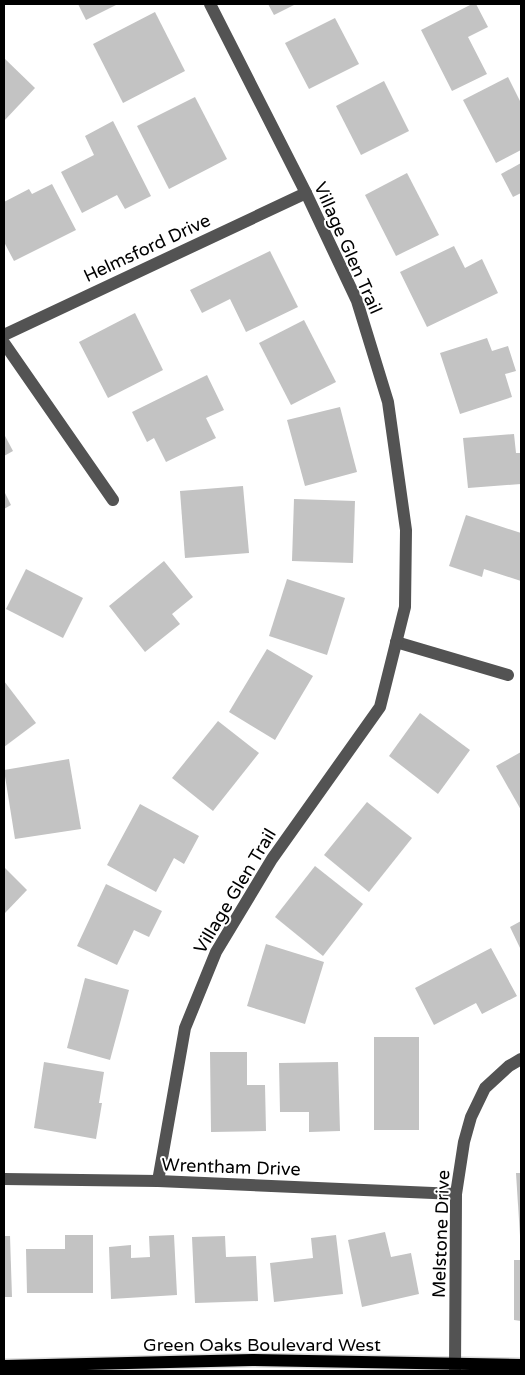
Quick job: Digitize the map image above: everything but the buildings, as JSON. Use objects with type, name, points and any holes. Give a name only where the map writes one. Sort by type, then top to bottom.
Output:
[{"type":"main road","name":"Green Oaks Boulevard West","points":[[4,1366],[252,1360],[455,1367],[521,1365]]},
{"type":"street","name":"Village Glen Trail","points":[[158,1181],[185,1028],[216,952],[272,859],[380,707],[405,607],[406,530],[388,402],[356,301],[306,193],[210,4]]},
{"type":"street","name":"Helmsford Drive","points":[[4,336],[306,193]]},
{"type":"street","points":[[4,344],[113,500]]},
{"type":"street","points":[[396,642],[508,675]]},
{"type":"street","name":"Melstone Drive","points":[[455,1367],[456,1194],[464,1142],[471,1117],[485,1088],[509,1066],[521,1059]]},
{"type":"street","name":"Wrentham Drive","points":[[4,1179],[158,1181],[456,1194]]}]
